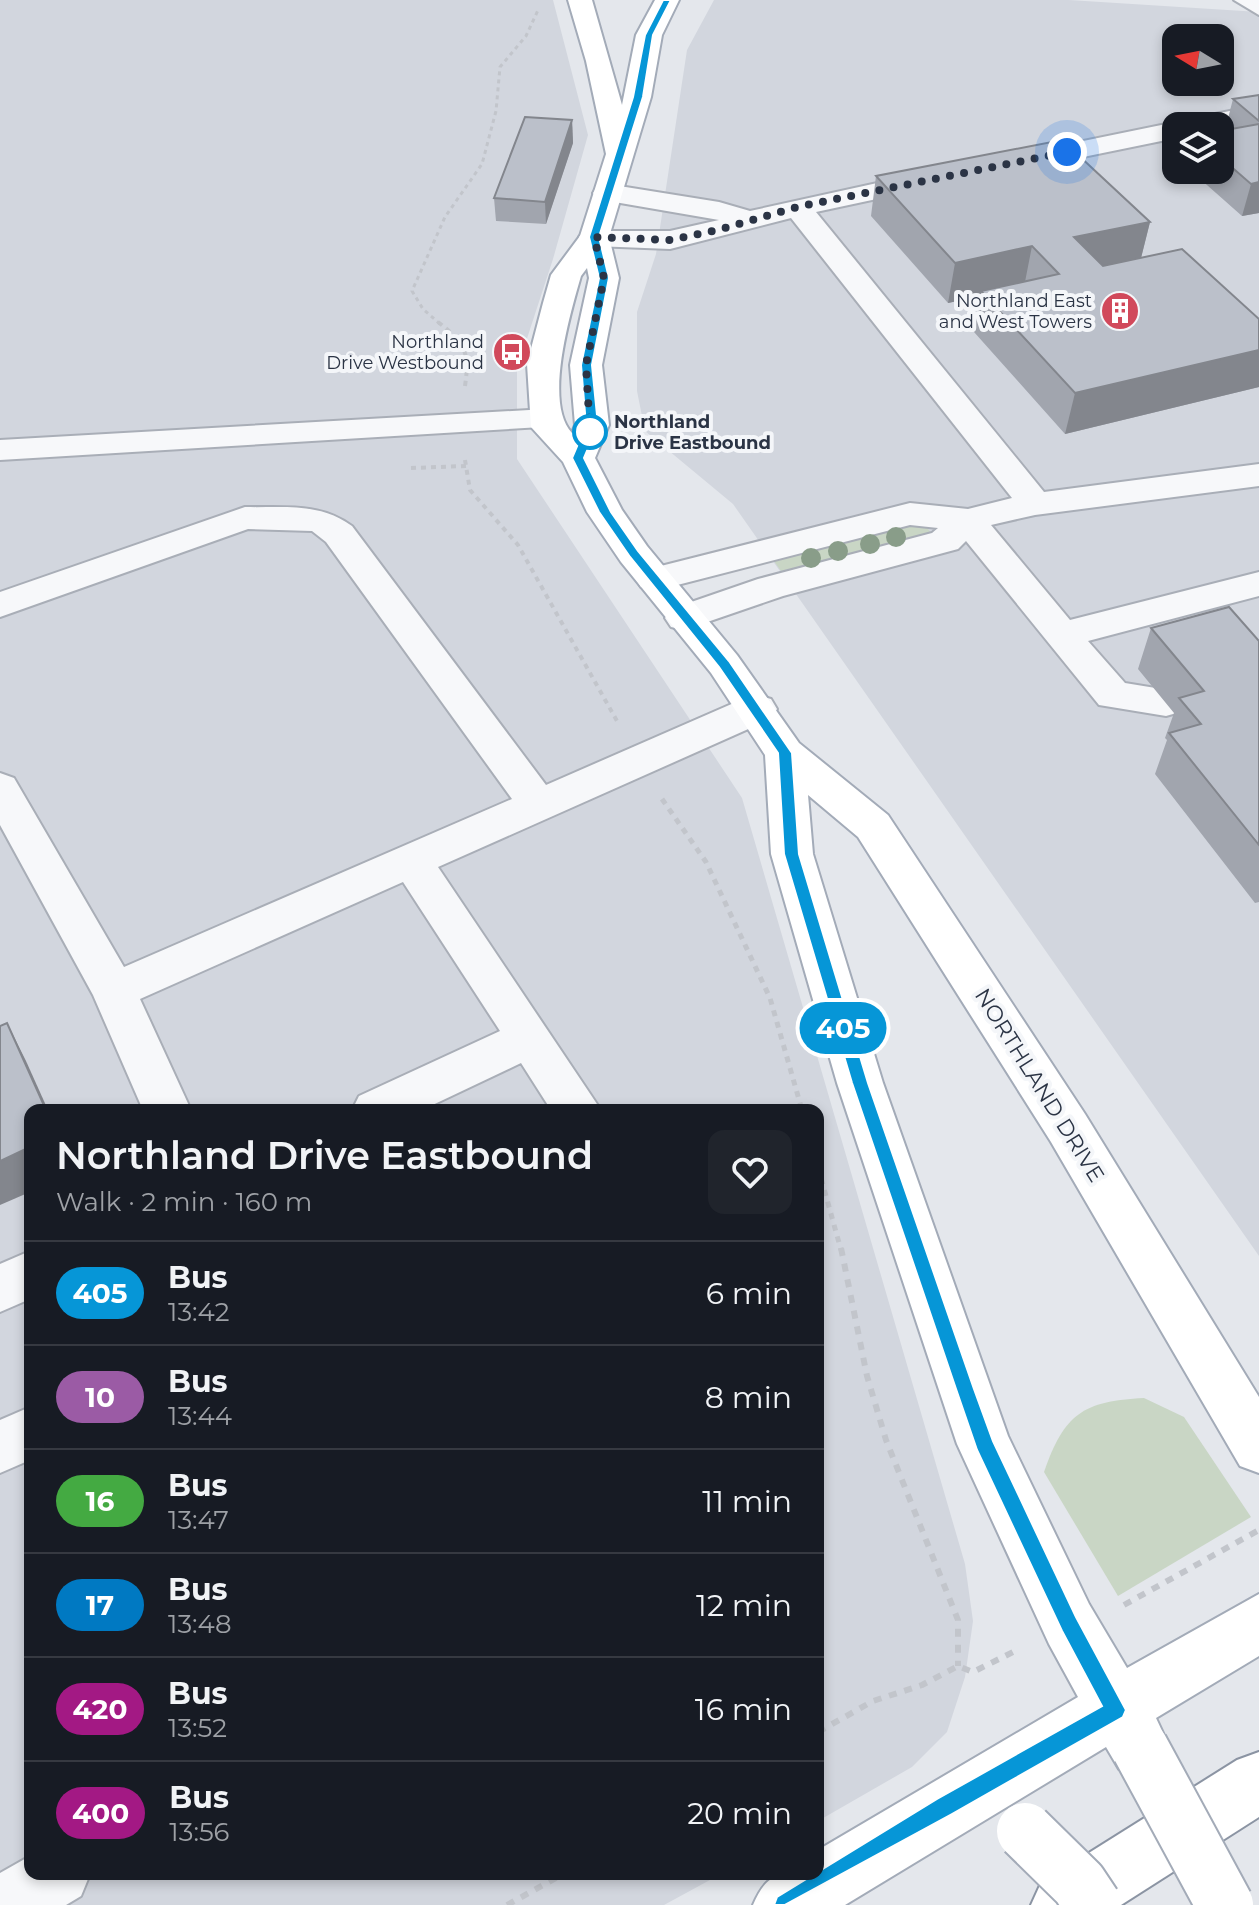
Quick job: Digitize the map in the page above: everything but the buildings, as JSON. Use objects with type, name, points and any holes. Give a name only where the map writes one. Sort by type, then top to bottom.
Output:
[{"type":"main road","points":[[580,0],[606,88],[619,155]]},
{"type":"main road","points":[[546,419],[544,354],[554,315],[566,275],[594,237],[638,97],[649,35],[667,0]]},
{"type":"main road","points":[[578,458],[592,425],[586,365],[604,278],[594,237]]},
{"type":"main road","name":"NORTHLAND DRIVE","points":[[546,419],[548,427],[578,458],[605,512],[771,731],[873,826],[1068,1128],[1259,1447]]},
{"type":"main road","points":[[771,731],[792,854],[860,1083],[979,1429],[1069,1624],[1225,1905]]},
{"type":"main road","points":[[785,1905],[944,1807],[1128,1729],[1259,1623]]},
{"type":"main road","points":[[1063,1905],[1259,1782]]},
{"type":"main road","points":[[944,1807],[992,1812],[1025,1831],[1079,1884],[1093,1905]]},
{"type":"lane","points":[[1246,0],[1259,8]]},
{"type":"lane","points":[[1234,118],[1259,113]]},
{"type":"lane","points":[[989,168],[1162,133]]},
{"type":"lane","points":[[594,237],[670,240],[797,207],[959,174]]},
{"type":"lane","points":[[607,193],[719,211],[747,221]]},
{"type":"lane","points":[[797,207],[1035,504]]},
{"type":"lane","points":[[0,450],[546,419]]},
{"type":"lane","points":[[654,579],[910,514],[968,520],[1035,504],[1259,475]]},
{"type":"lane","points":[[0,605],[245,518],[320,520],[339,534],[538,804]]},
{"type":"lane","points":[[684,618],[771,587],[945,541],[968,520]]},
{"type":"lane","points":[[968,520],[1113,695],[1166,702]]},
{"type":"lane","points":[[1062,635],[1259,584]]},
{"type":"lane","points":[[114,991],[538,804],[771,731]]},
{"type":"lane","points":[[0,788],[114,991],[164,1104]]},
{"type":"lane","points":[[411,860],[573,1104]]},
{"type":"lane","points":[[389,1104],[529,1038]]},
{"type":"lane","points":[[0,1289],[24,1277]]},
{"type":"lane","points":[[0,1447],[24,1436]]},
{"type":"lane","points":[[6,1905],[49,1880]]},
{"type":"path","points":[[465,391],[469,370],[467,354],[456,338],[415,303],[412,291],[445,217],[482,164],[496,111],[500,67],[526,36],[543,0]]},
{"type":"path","points":[[465,451],[470,490],[518,545],[619,724]]},
{"type":"path","points":[[661,797],[706,862],[770,998],[800,1104]]},
{"type":"path","points":[[824,1188],[842,1252],[867,1376],[886,1440],[958,1620],[958,1666]]},
{"type":"path","points":[[1112,1611],[1259,1530]]},
{"type":"path","points":[[824,1729],[873,1701],[922,1685],[958,1666],[973,1672]]},
{"type":"path","points":[[507,1905],[552,1880]]},
{"type":"shaded area","points":[[0,0],[553,0],[588,135],[553,259],[517,369],[517,459],[742,798],[965,1564],[973,1621],[965,1677],[947,1732],[912,1767],[824,1818],[824,1104],[24,1104],[24,1880],[710,1880],[664,1905],[0,1905]]},
{"type":"shaded area","points":[[714,0],[1069,0],[1259,12],[1259,1256],[733,504],[645,431],[637,391],[637,312],[656,254],[687,50]]},
{"type":"green space","points":[[924,523],[931,533],[781,571],[774,561]]},
{"type":"green space","points":[[1144,1398],[1184,1417],[1251,1517],[1118,1596],[1044,1472],[1059,1436],[1079,1414],[1105,1403]]},
{"type":"bus line","name":"405","points":[[667,0],[655,18],[649,35],[638,97],[594,237],[604,278],[586,365],[592,425],[578,458],[605,512],[634,554],[724,664],[785,753],[792,854],[860,1083],[984,1444],[1069,1624],[1116,1710],[944,1807],[785,1905]]},
{"type":"place","name":"Northland East and West Towers","points":[[1120,311]]},
{"type":"place","name":"Northland Drive Westbound","points":[[512,352]]},
{"type":"place","name":"Northland Drive Eastbound","points":[[590,432]]},
{"type":"route","points":[[590,432],[592,425],[586,365],[604,278],[594,237],[670,240],[797,207],[1067,152]]}]
